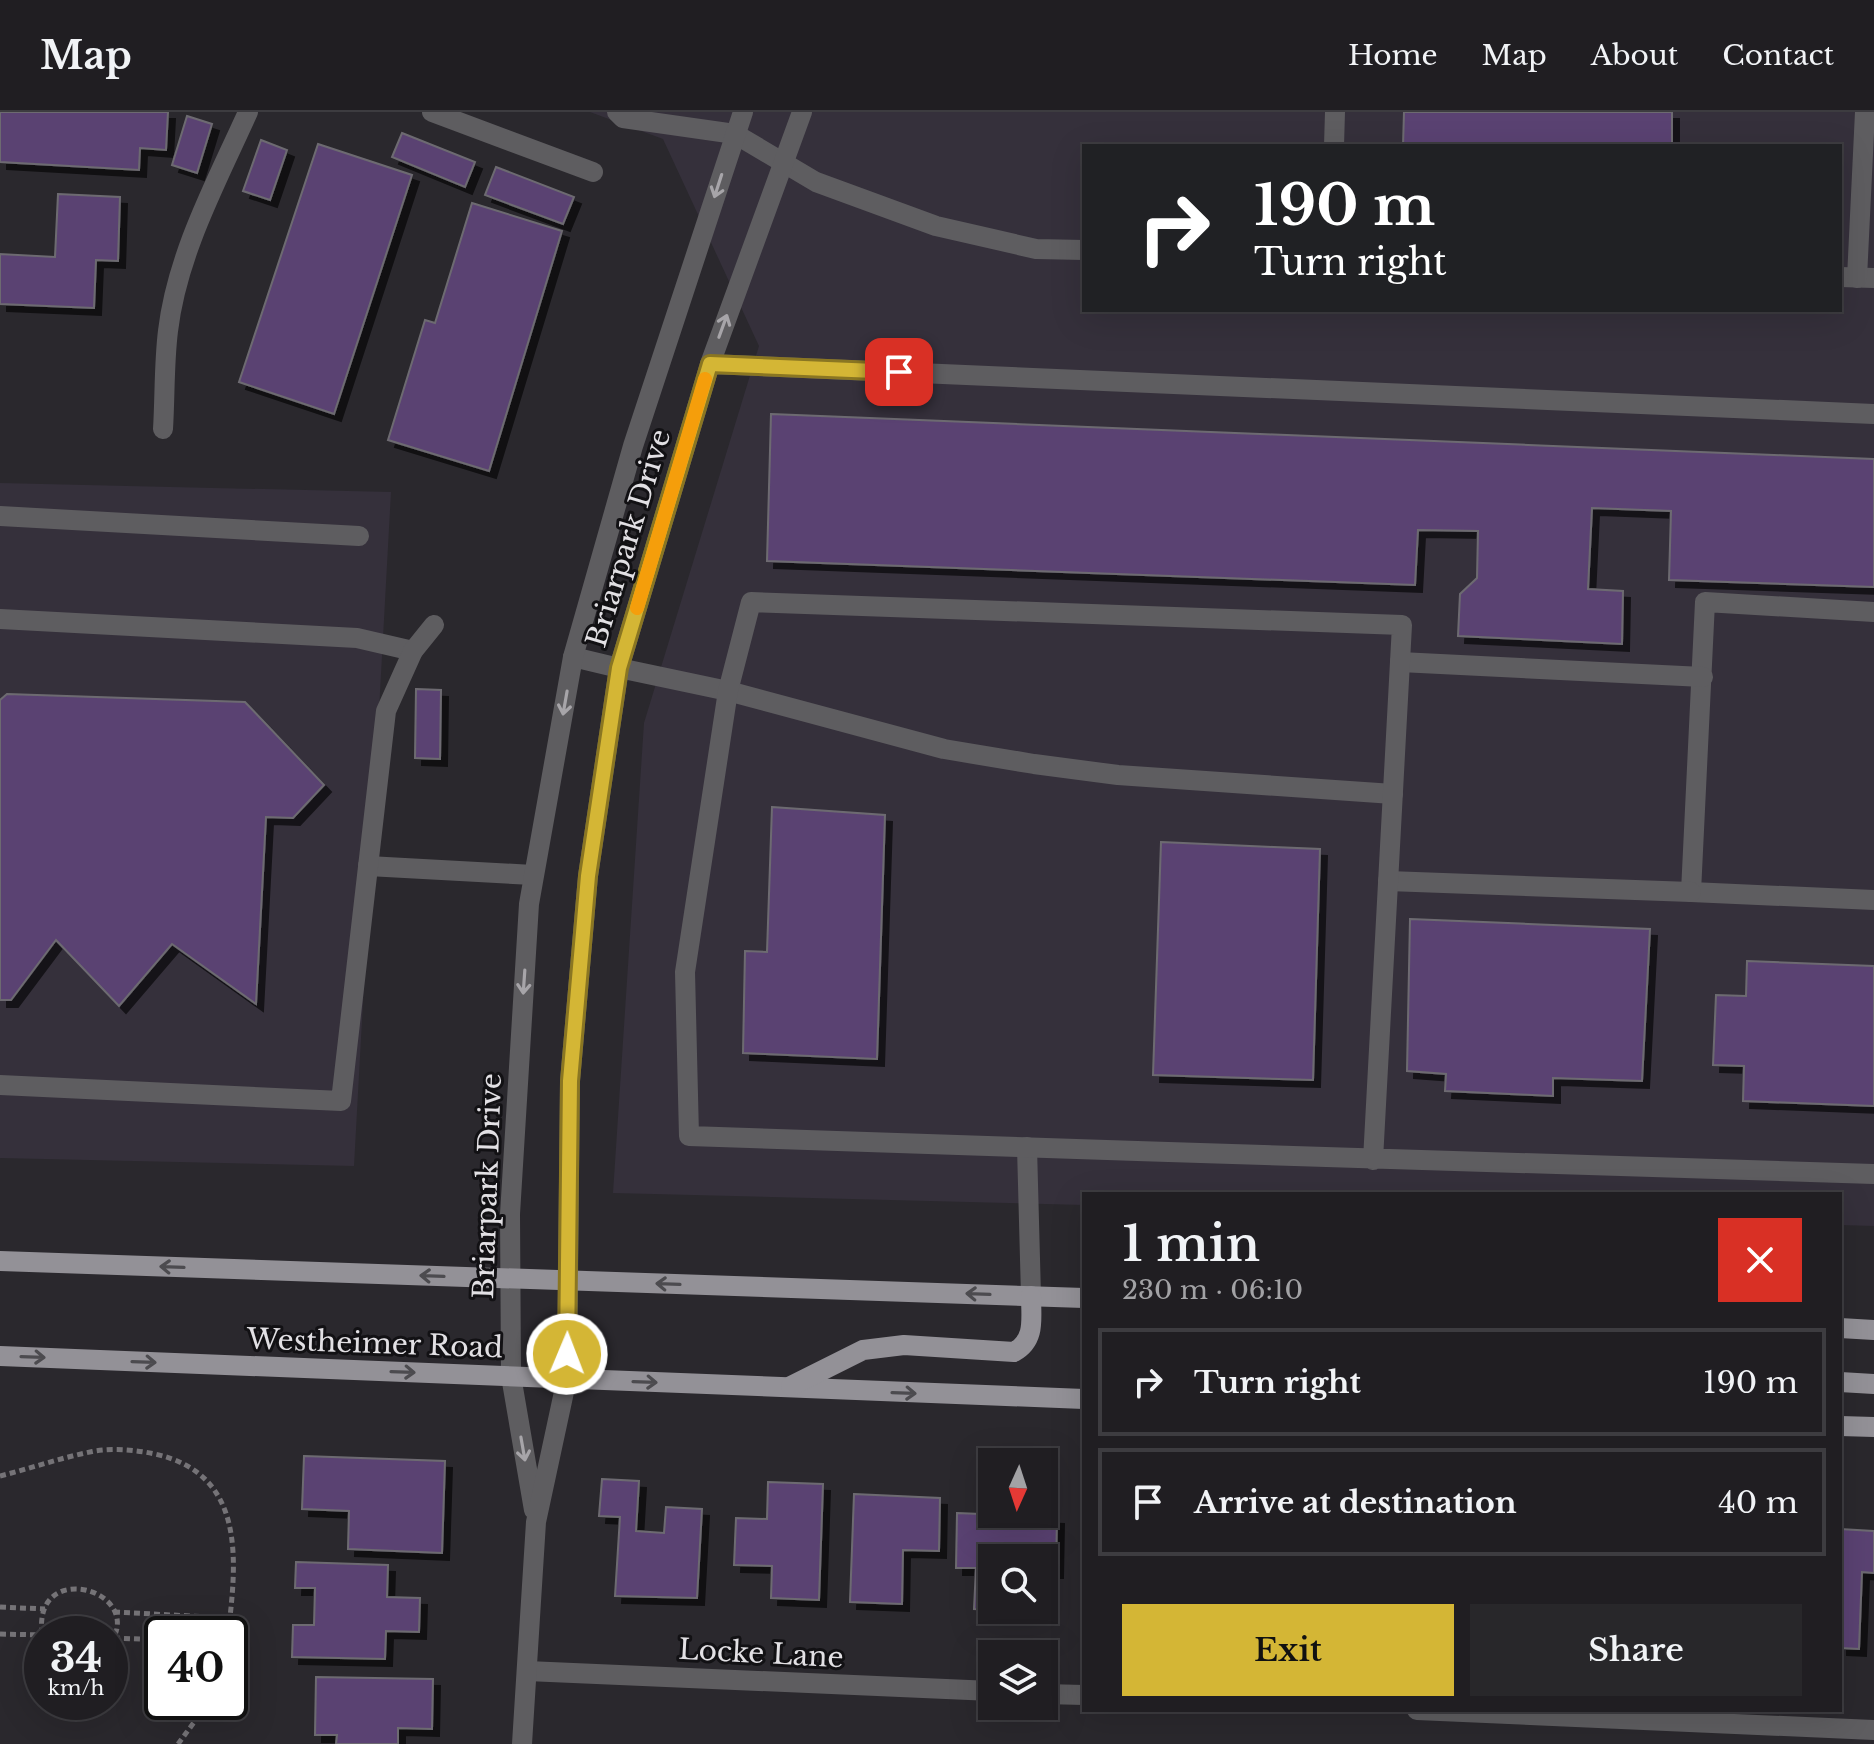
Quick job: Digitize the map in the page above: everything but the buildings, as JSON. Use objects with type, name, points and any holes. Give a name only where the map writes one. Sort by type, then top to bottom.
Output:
[{"type":"main road","points":[[0,1261],[1082,1298]]},
{"type":"main road","points":[[787,1388],[863,1350],[904,1345],[1014,1352],[1025,1346],[1031,1334],[1031,1296]]},
{"type":"main road","points":[[1842,1328],[1874,1330]]},
{"type":"main road","name":"Westheimer Road","points":[[0,1356],[1082,1399]]},
{"type":"main road","points":[[1842,1382],[1874,1384]]},
{"type":"main road","points":[[1842,1426],[1874,1427]]},
{"type":"street","points":[[163,429],[168,329],[181,278],[202,213],[248,112]]},
{"type":"street","points":[[432,112],[593,172]]},
{"type":"street","points":[[617,112],[623,118],[735,134],[816,182],[936,226],[1036,249],[1082,250]]},
{"type":"street","name":"Briarpark Drive","points":[[536,1522],[511,1376],[510,1278],[511,1199],[533,875],[573,657],[633,446],[743,112]]},
{"type":"street","name":"Briarpark Drive","points":[[522,1744],[536,1522],[567,1378],[570,1081],[588,876],[619,668],[710,364],[802,112]]},
{"type":"street","points":[[1334,144],[1335,112]]},
{"type":"street","points":[[1857,277],[1865,112]]},
{"type":"street","points":[[710,364],[1874,414]]},
{"type":"street","points":[[0,516],[359,536]]},
{"type":"street","points":[[1373,1160],[1402,625],[751,602],[728,691],[685,972],[689,1136],[1373,1160],[1874,1174]]},
{"type":"street","points":[[1691,892],[1705,602],[1874,612]]},
{"type":"street","points":[[0,619],[357,638],[413,651]]},
{"type":"street","points":[[0,1085],[341,1101],[386,711],[413,651],[434,625]]},
{"type":"street","points":[[573,657],[728,691],[944,749],[1118,775],[1393,794]]},
{"type":"street","points":[[1400,662],[1703,677]]},
{"type":"street","points":[[368,866],[533,875]]},
{"type":"street","points":[[1388,881],[1874,900]]},
{"type":"street","points":[[1027,1147],[1031,1296]]},
{"type":"street","name":"Locke Lane","points":[[527,1671],[978,1690]]},
{"type":"street","points":[[1058,1694],[1082,1695]]},
{"type":"street","points":[[1463,1712],[1874,1730]]},
{"type":"path","points":[[0,1476],[98,1451],[135,1450],[196,1468],[216,1487],[228,1517],[232,1548],[230,1616]]},
{"type":"path","points":[[44,1616],[45,1609],[62,1591],[79,1587],[95,1590],[107,1600],[114,1616]]},
{"type":"path","points":[[0,1607],[45,1609]]},
{"type":"path","points":[[114,1612],[191,1616]]},
{"type":"path","points":[[0,1634],[24,1634]]},
{"type":"path","points":[[178,1744],[196,1720]]},
{"type":"shaded area","points":[[590,112],[1874,112],[1874,1226],[1842,1225],[1842,1192],[1082,1192],[1082,1205],[613,1193],[644,723],[759,346],[663,139]]},
{"type":"shaded area","points":[[0,483],[391,492],[354,1166],[0,1158]]},
{"type":"slow traffic","points":[[637,608],[705,379]]},
{"type":"route","points":[[567,1354],[570,1081],[588,876],[619,668],[710,364],[899,372]]}]
